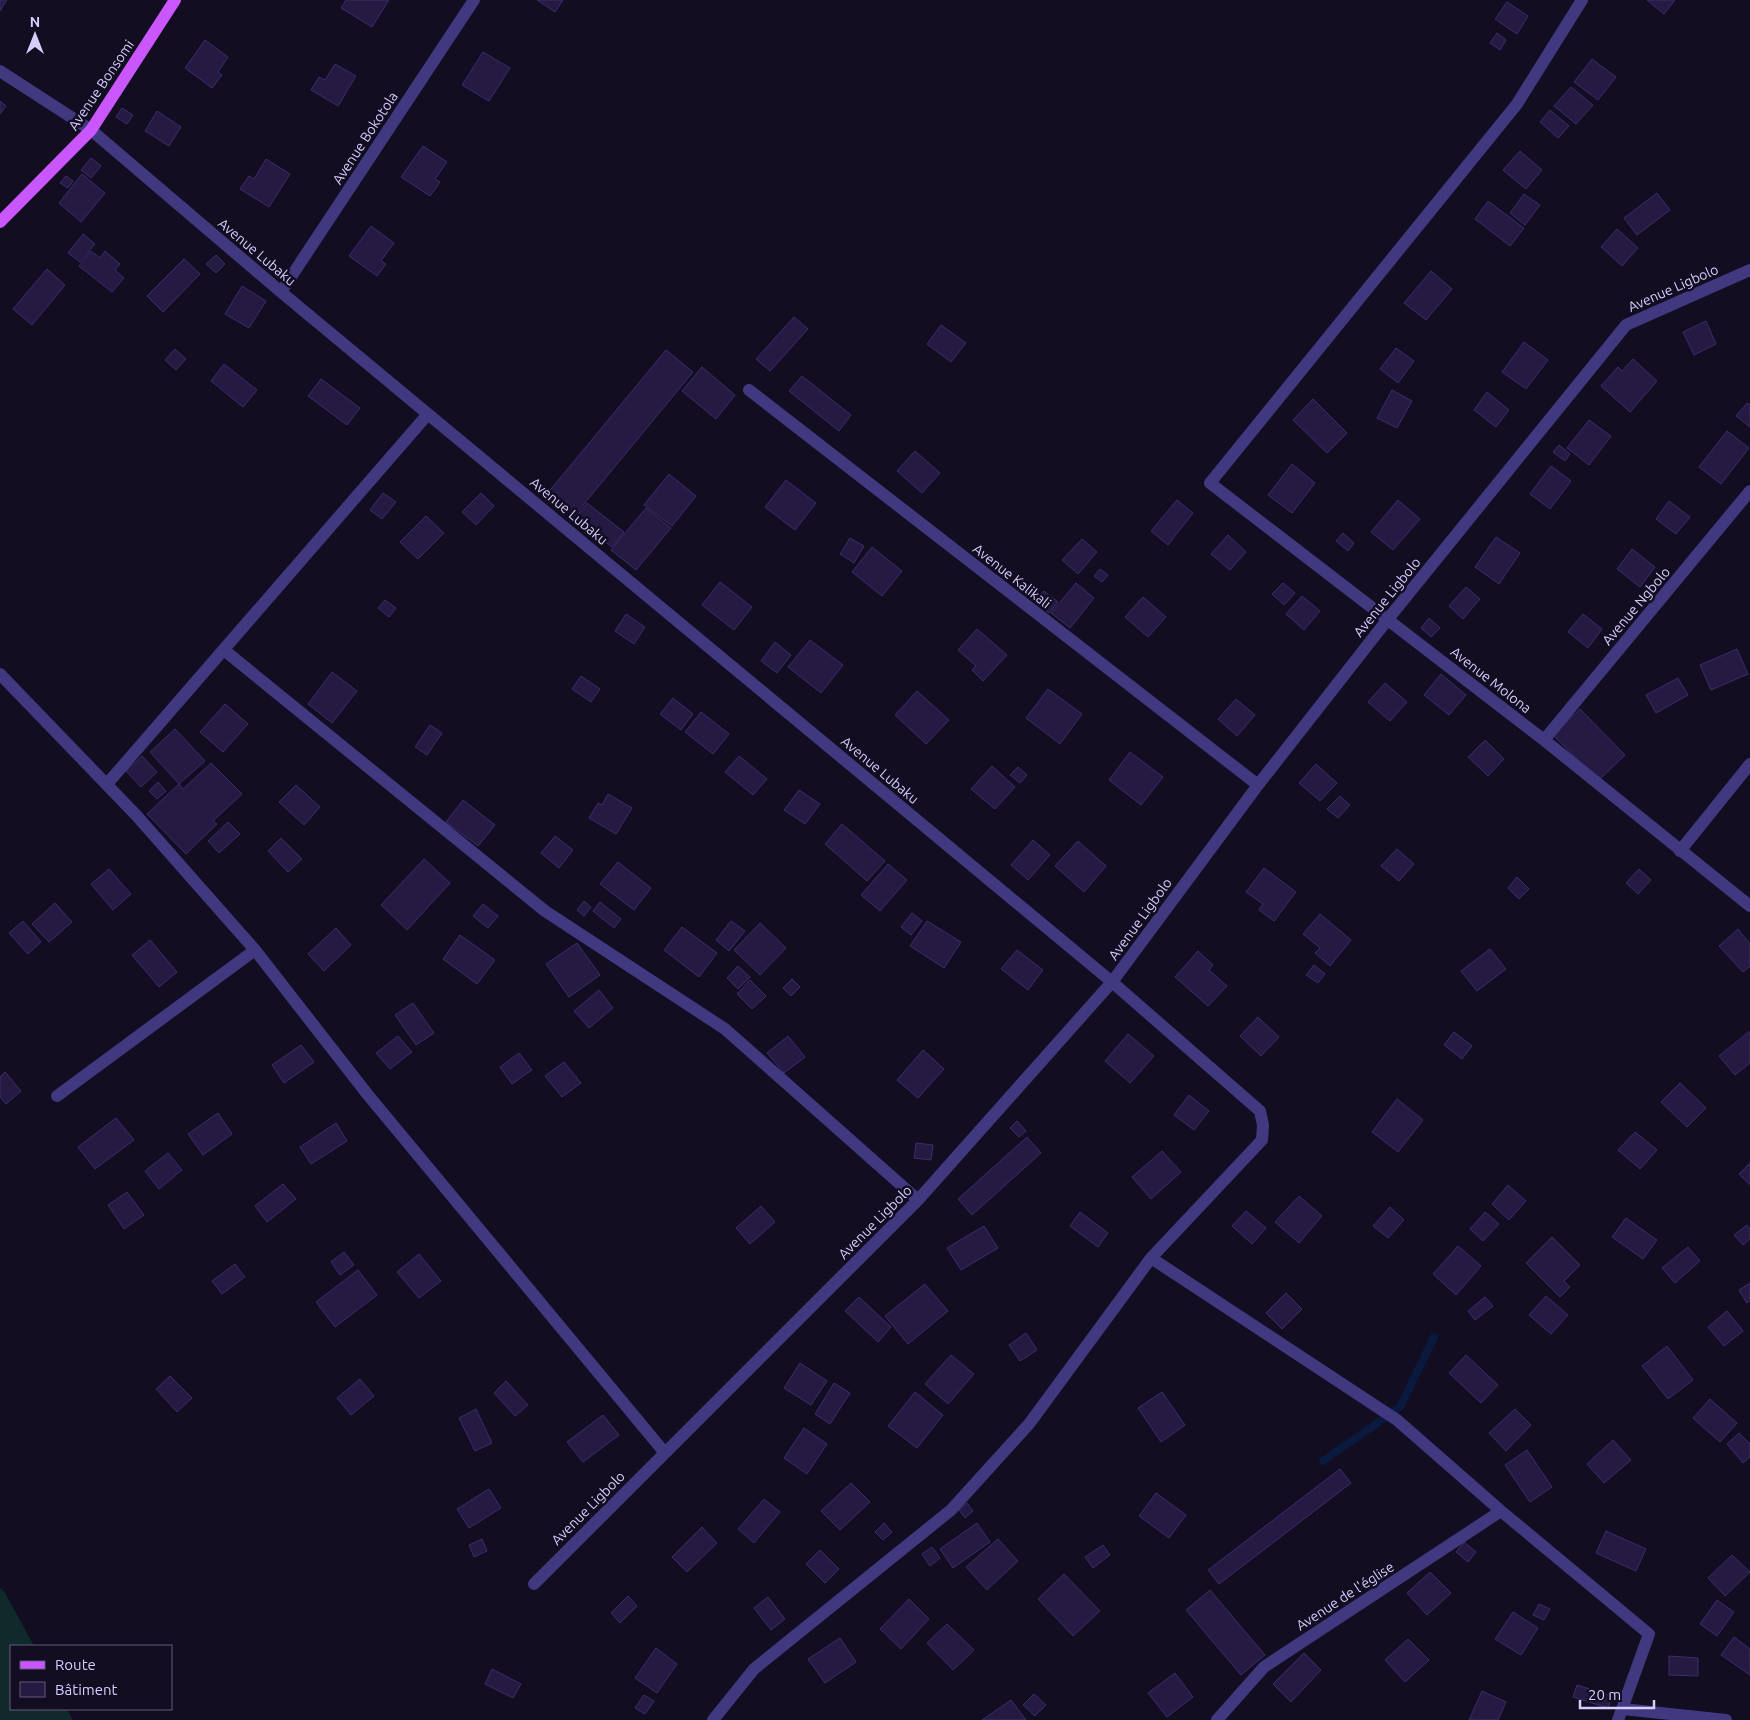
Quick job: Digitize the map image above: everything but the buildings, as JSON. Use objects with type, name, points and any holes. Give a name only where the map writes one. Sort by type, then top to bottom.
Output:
[{"type":"main road","name":"Avenue Bonsomi","points":[[0,222],[91,130],[175,0]]},
{"type":"street","name":"Avenue Bokotola","points":[[281,292],[474,0]]},
{"type":"street","name":"Avenue Molona","points":[[1582,0],[1517,104],[1210,483],[1544,740],[1750,906]]},
{"type":"street","name":"Avenue Lubaku","points":[[0,71],[91,130],[281,292],[1112,982],[1260,1111],[1264,1125],[1262,1140],[1151,1258],[1029,1424],[951,1510],[754,1669],[712,1720]]},
{"type":"street","name":"Avenue Ligbolo","points":[[534,1584],[918,1200],[1112,982],[1258,786],[1388,620],[1626,325],[1750,270]]},
{"type":"street","name":"Avenue Kalikali","points":[[749,390],[1258,786]]},
{"type":"street","points":[[106,784],[428,414]]},
{"type":"street","name":"Avenue Ngbolo","points":[[1544,740],[1750,491]]},
{"type":"street","points":[[224,650],[545,911],[725,1029],[918,1200]]},
{"type":"street","points":[[0,674],[106,784],[255,950],[368,1095],[665,1453]]},
{"type":"street","points":[[1680,851],[1750,764]]},
{"type":"street","points":[[57,1096],[255,950]]},
{"type":"street","points":[[1151,1258],[1397,1420],[1501,1511],[1649,1634],[1621,1714],[1726,1720]]},
{"type":"street","name":"Avenue de l'église","points":[[1218,1720],[1264,1667],[1501,1511]]},
{"type":"green space","points":[[0,1588],[4,1591],[33,1645],[10,1645],[10,1710],[68,1710],[73,1720],[0,1720]]},
{"type":"waterway","points":[[1323,1461],[1400,1407],[1434,1337]]}]
